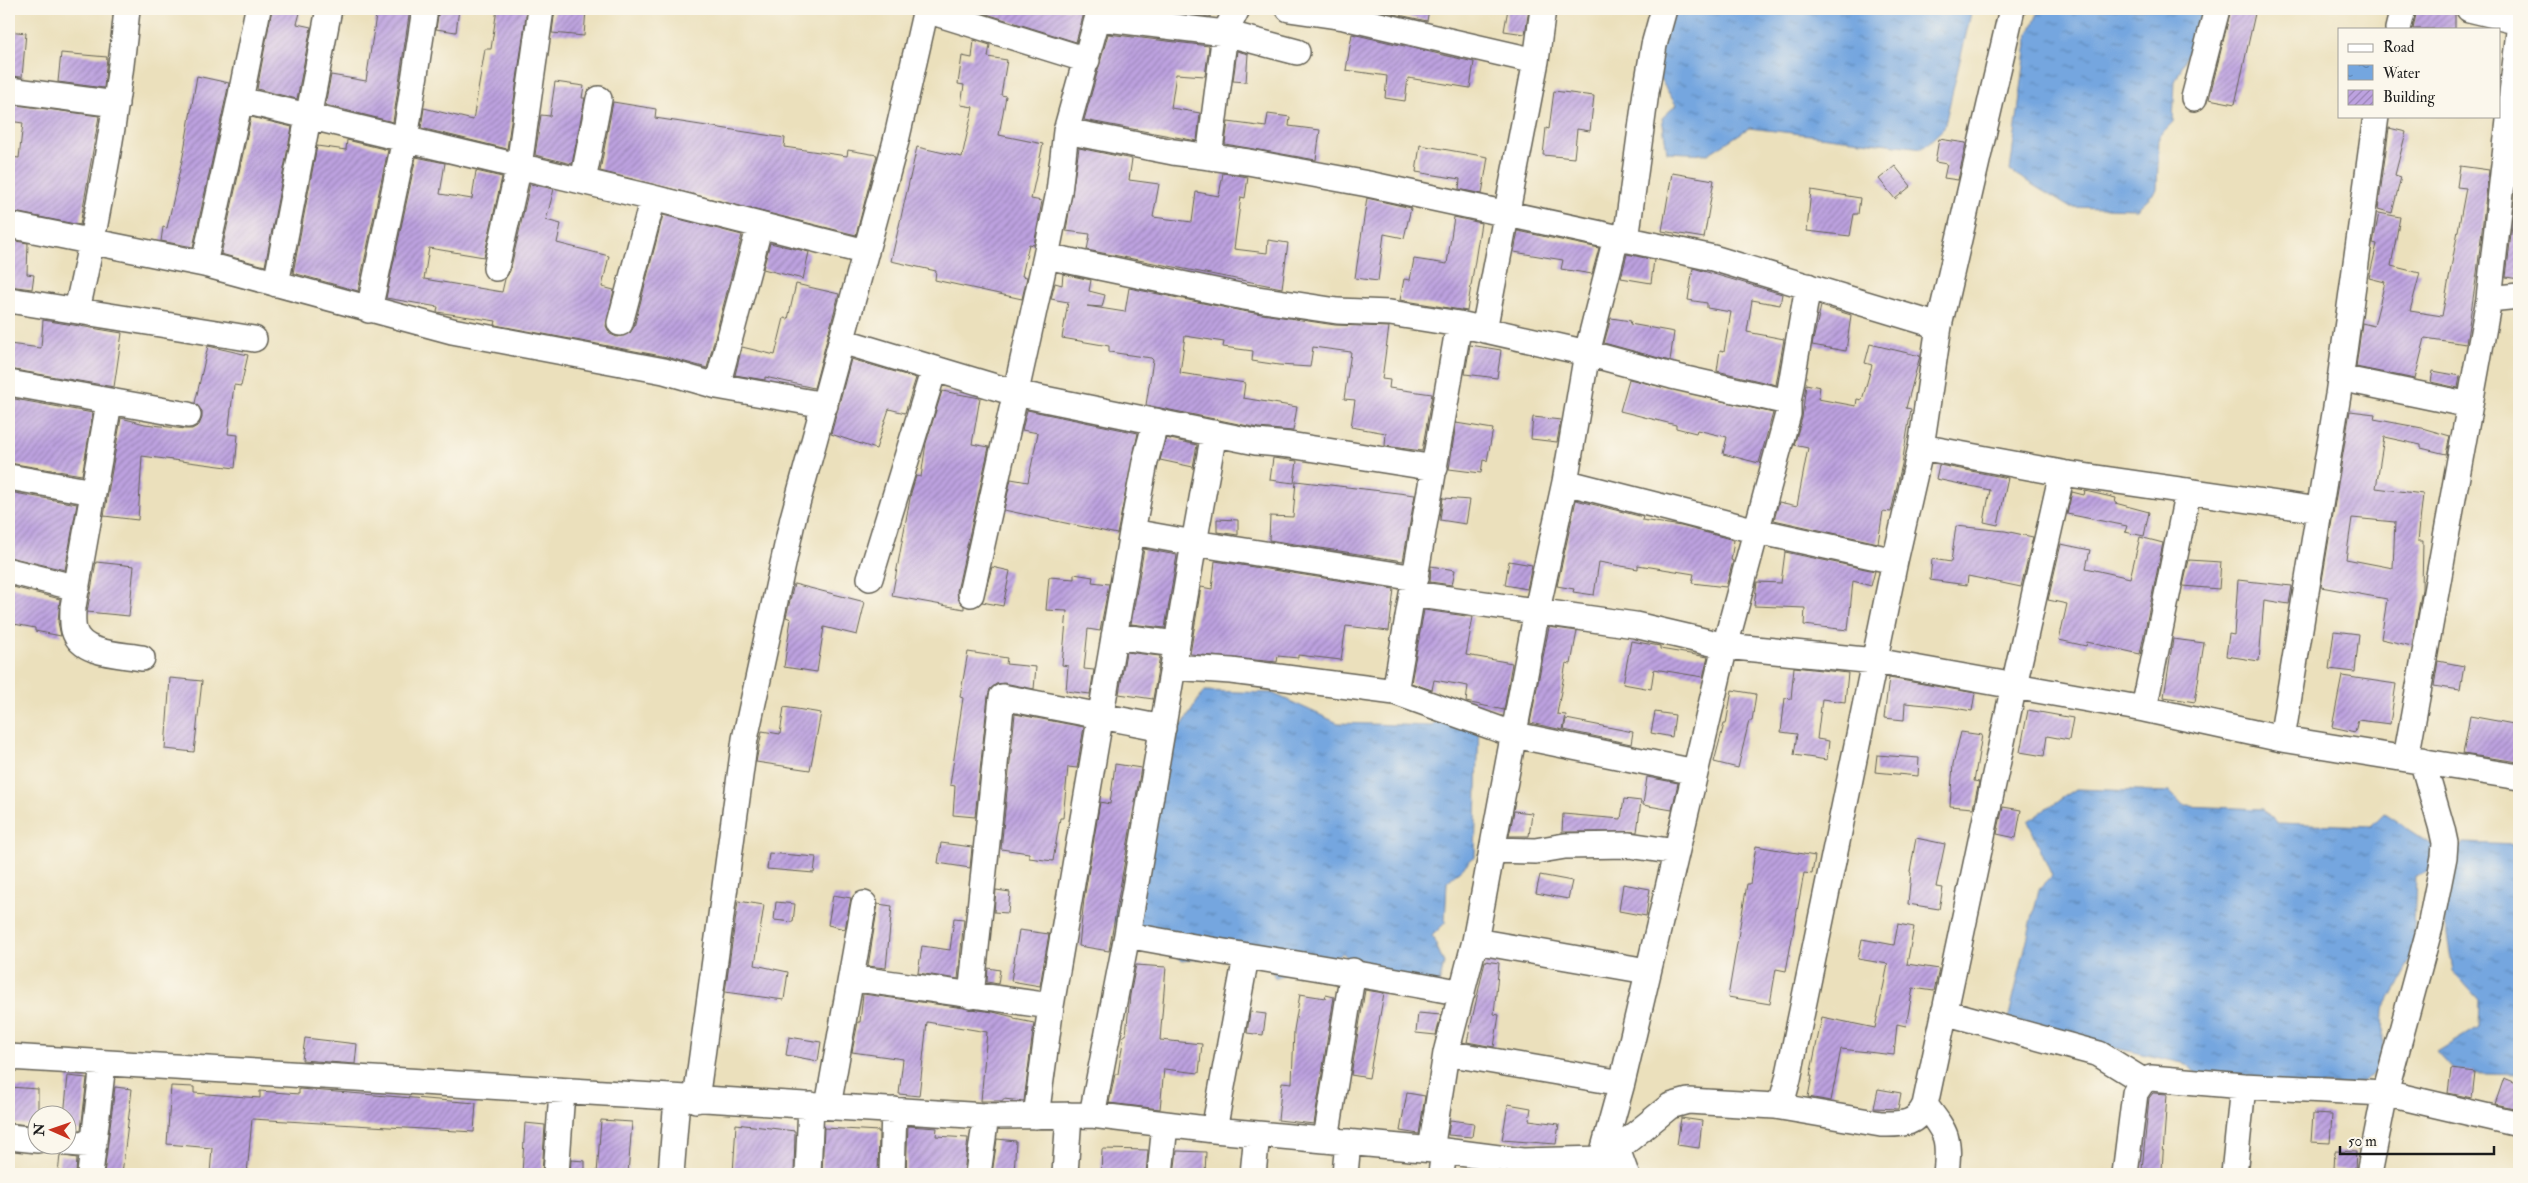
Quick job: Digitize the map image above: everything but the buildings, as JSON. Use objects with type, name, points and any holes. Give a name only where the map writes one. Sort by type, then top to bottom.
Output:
[{"type":"street","points":[[77,310],[92,242],[116,104],[127,9]]},
{"type":"street","points":[[204,264],[258,9]]},
{"type":"street","points":[[276,284],[329,9]]},
{"type":"street","points":[[369,310],[405,140],[425,9]]},
{"type":"street","points":[[496,268],[518,166],[541,9]]},
{"type":"street","points":[[671,1174],[686,1100],[745,739],[793,518],[896,140],[926,9],[1087,60]]},
{"type":"street","points":[[1210,157],[1225,34],[1237,9]]},
{"type":"street","points":[[1288,9],[1344,17],[1536,61]]},
{"type":"street","points":[[1484,330],[1536,61],[1543,9]]},
{"type":"street","points":[[1439,1158],[1446,1053],[1475,941],[1537,610],[1564,482],[1587,353],[1621,239],[1648,83],[1664,9]]},
{"type":"street","points":[[1774,1106],[1783,1096],[1788,1079],[1895,561],[1921,447],[1939,326],[2012,9]]},
{"type":"street","points":[[2194,98],[2218,9]]},
{"type":"street","points":[[2398,28],[2403,9]]},
{"type":"street","points":[[2473,9],[2519,21]]},
{"type":"street","points":[[970,594],[1046,256],[1059,192],[1066,131],[1100,14],[1225,34],[1298,52]]},
{"type":"street","points":[[2369,1174],[2385,1093],[2430,927],[2444,857],[2442,829],[2414,759],[2470,405],[2489,299],[2519,31]]},
{"type":"street","points":[[9,90],[116,104]]},
{"type":"street","points":[[583,181],[599,99]]},
{"type":"street","points":[[240,100],[583,181],[866,252]]},
{"type":"street","points":[[2282,739],[2340,378],[2376,118]]},
{"type":"street","points":[[1066,131],[1358,182],[1713,258],[1939,326]]},
{"type":"street","points":[[620,323],[653,198]]},
{"type":"street","points":[[9,225],[204,264],[452,331],[664,371],[717,386],[824,406]]},
{"type":"street","points":[[717,386],[760,225]]},
{"type":"street","points":[[1046,256],[1244,297],[1337,311],[1390,313],[1459,324],[1788,402]]},
{"type":"street","points":[[1609,1154],[1622,1083],[1647,971],[1725,646],[1788,414],[1788,402],[1808,286]]},
{"type":"street","points":[[2489,299],[2519,296]]},
{"type":"street","points":[[9,300],[254,339]]},
{"type":"street","points":[[1395,692],[1415,586],[1459,324]]},
{"type":"street","points":[[842,341],[1015,393],[1156,420],[1256,442],[1289,445],[1434,468]]},
{"type":"street","points":[[870,578],[934,369]]},
{"type":"street","points":[[2340,378],[2470,405]]},
{"type":"street","points":[[9,384],[109,403],[188,415]]},
{"type":"street","points":[[109,403],[76,588],[73,628],[82,644],[94,649],[142,658]]},
{"type":"street","points":[[1036,1116],[1051,1006],[1100,715],[1145,462],[1156,420]]},
{"type":"street","points":[[1064,1174],[1127,935],[1214,433]]},
{"type":"street","points":[[1921,447],[2062,473],[2320,510]]},
{"type":"street","points":[[9,1057],[686,1100],[986,1116],[1081,1115],[1337,1141],[1439,1158],[1522,1168],[1609,1154],[1670,1106],[1688,1101],[1774,1106],[1881,1124],[1911,1122],[1920,1116],[1925,1105],[2014,685],[2062,473]]},
{"type":"street","points":[[9,477],[94,492]]},
{"type":"street","points":[[1564,482],[1757,531],[1895,561]]},
{"type":"street","points":[[2144,709],[2188,491]]},
{"type":"street","points":[[1132,532],[1537,610],[1635,625],[1725,646],[1875,661],[2144,709],[2282,739],[2519,777]]},
{"type":"street","points":[[9,571],[76,588]]},
{"type":"street","points":[[1114,636],[1175,656],[1231,671],[1395,692],[1515,735],[1695,772]]},
{"type":"street","points":[[972,996],[1002,697],[1163,728]]},
{"type":"street","points":[[1492,850],[1535,851],[1565,846],[1629,844],[1676,852]]},
{"type":"street","points":[[808,1174],[819,1106],[852,978],[864,904]]},
{"type":"street","points":[[1127,935],[1246,957],[1353,972],[1462,993]]},
{"type":"street","points":[[1475,941],[1647,971]]},
{"type":"street","points":[[1214,1130],[1246,957]]},
{"type":"street","points":[[1345,1174],[1337,1141],[1353,972]]},
{"type":"street","points":[[852,978],[1051,1006]]},
{"type":"street","points":[[1944,1012],[2099,1054],[2142,1081]]},
{"type":"street","points":[[1446,1053],[1622,1083]]},
{"type":"street","points":[[90,1174],[103,1064]]},
{"type":"street","points":[[2125,1174],[2135,1093],[2142,1081],[2152,1078],[2243,1086],[2385,1093],[2519,1124]]},
{"type":"street","points":[[2234,1174],[2243,1086]]},
{"type":"street","points":[[556,1174],[562,1092]]},
{"type":"street","points":[[1925,1105],[1944,1130],[1949,1144],[1946,1174]]},
{"type":"street","points":[[892,1174],[894,1110]]},
{"type":"street","points":[[978,1174],[986,1116]]},
{"type":"street","points":[[1160,1174],[1165,1124]]},
{"type":"street","points":[[1253,1174],[1257,1134]]},
{"type":"street","points":[[9,1137],[28,1139]]},
{"type":"street","points":[[78,1144],[94,1145]]},
{"type":"street","points":[[1609,1154],[1626,1174]]},
{"type":"water","points":[[1679,9],[1972,9],[1944,128],[1923,148],[1749,128],[1708,154],[1667,152],[1662,118],[1676,105],[1651,64],[1658,30]]},
{"type":"water","points":[[2040,9],[2204,9],[2204,15],[2175,82],[2173,122],[2159,136],[2157,190],[2137,209],[2069,207],[2010,171],[2028,36]]},
{"type":"water","points":[[1204,691],[1272,693],[1338,723],[1432,726],[1446,713],[1479,721],[1475,856],[1447,882],[1445,923],[1432,936],[1444,963],[1436,997],[1369,981],[1343,953],[1275,978],[1263,950],[1182,961],[1169,947],[1128,946],[1109,911],[1138,858],[1156,737],[1183,724]]},
{"type":"water","points":[[2076,789],[2170,792],[2183,806],[2263,809],[2277,823],[2371,826],[2384,813],[2450,856],[2464,843],[2519,845],[2519,1075],[2456,1073],[2437,1052],[2478,1027],[2479,1000],[2453,971],[2436,869],[2416,876],[2413,956],[2384,1010],[2382,1064],[2362,1083],[2213,1092],[2187,1064],[2007,1024],[2039,889],[2052,876],[2028,821]]}]
